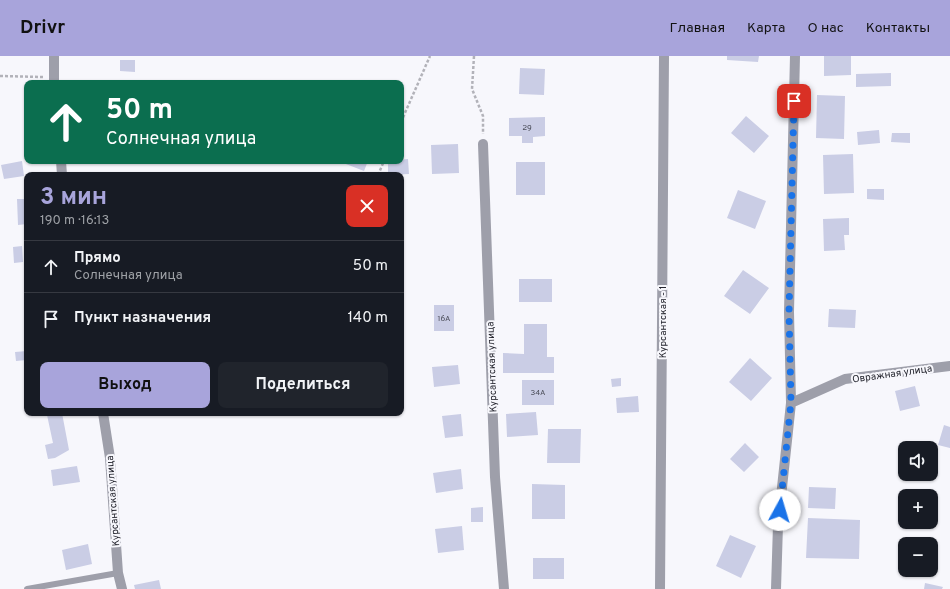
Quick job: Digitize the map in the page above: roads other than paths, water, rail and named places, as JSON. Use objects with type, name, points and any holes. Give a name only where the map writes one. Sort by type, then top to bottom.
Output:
[{"type":"street","points":[[54,56],[54,80]]},
{"type":"street","name":"Курсантская - 1","points":[[660,589],[664,56]]},
{"type":"street","points":[[776,589],[778,525],[791,402],[789,312],[795,56]]},
{"type":"street","name":"Курсантская улица","points":[[482,144],[495,477],[504,589]]},
{"type":"street","name":"Овражная улица","points":[[791,402],[845,379],[950,366]]},
{"type":"street","name":"Курсантская улица","points":[[103,416],[110,458],[118,574],[122,589]]},
{"type":"lane","points":[[27,589],[118,574]]}]
